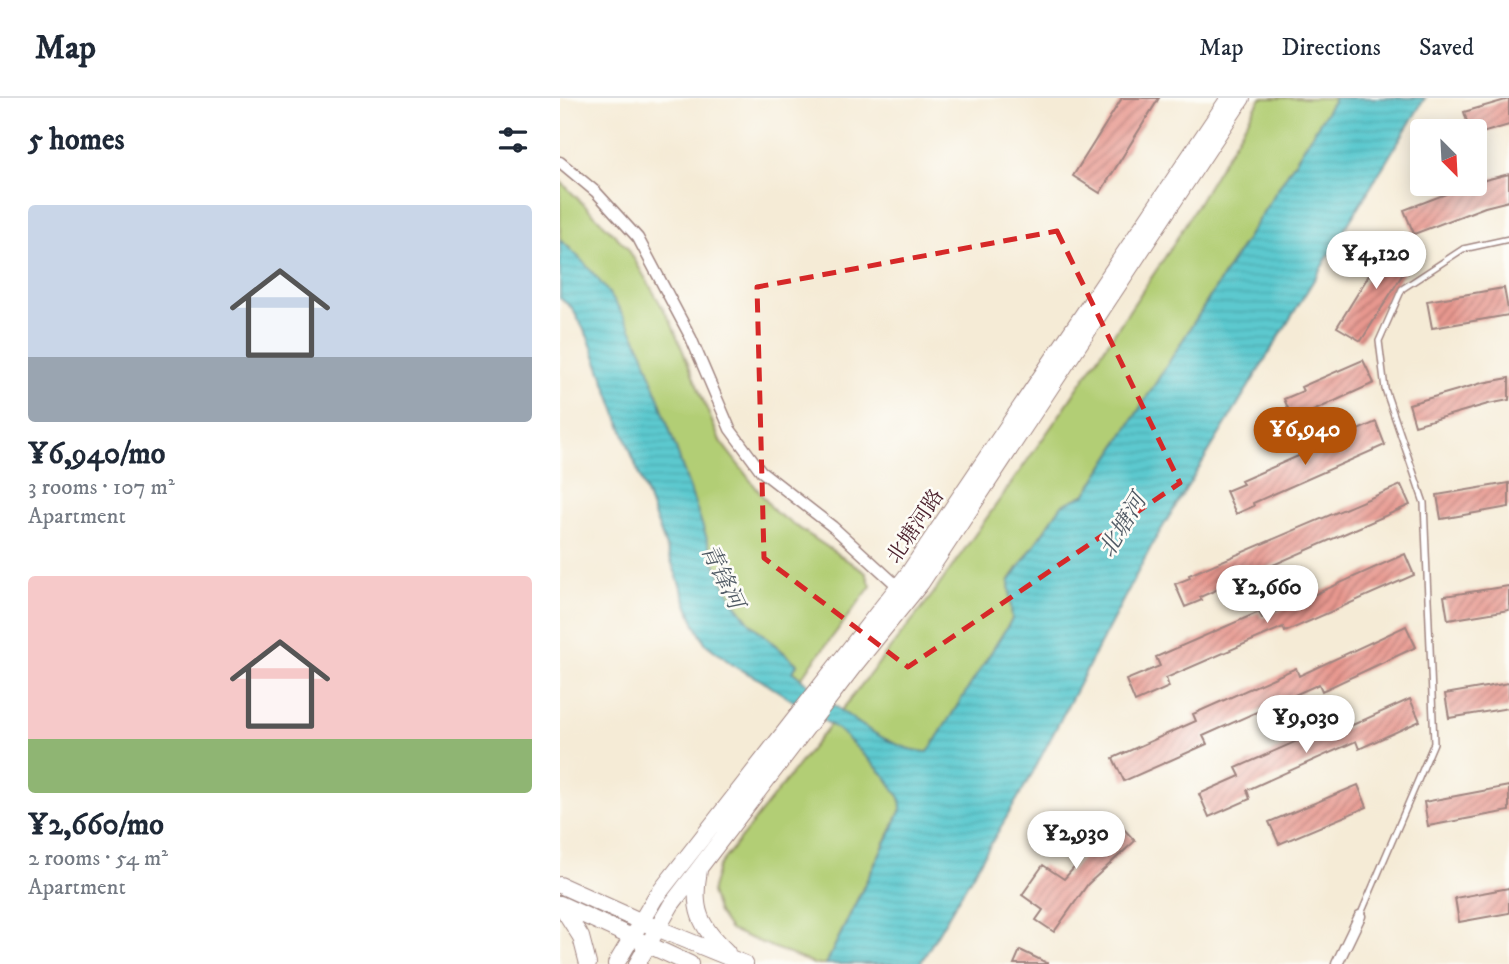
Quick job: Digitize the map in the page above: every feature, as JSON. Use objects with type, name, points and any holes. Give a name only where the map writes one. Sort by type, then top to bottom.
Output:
[{"type":"main road","name":"北塘河路","points":[[637,964],[671,905],[802,722],[904,591],[1229,98]]},
{"type":"main road","name":"北塘河路","points":[[904,591],[920,583],[1242,98]]},
{"type":"main road","name":"北塘河路","points":[[616,964],[655,898],[802,722]]},
{"type":"main road","points":[[699,868],[695,890],[703,925],[710,937],[741,962]]},
{"type":"main road","points":[[560,885],[741,962]]},
{"type":"main road","points":[[560,904],[690,964]]},
{"type":"main road","points":[[560,904],[581,937],[587,964]]},
{"type":"street","points":[[560,162],[596,192],[638,238],[691,338],[730,429],[761,471],[833,527],[904,591]]},
{"type":"street","points":[[1337,964],[1360,916]]},
{"type":"lane","points":[[1360,916],[1434,743],[1424,503],[1385,389],[1379,341],[1402,289],[1463,249],[1509,239]]},
{"type":"highlighted area","points":[[1057,231],[1180,483],[908,667],[764,558],[757,287]]},
{"type":"green space","points":[[1261,98],[1335,98],[1086,494],[1062,505],[1009,581],[1012,619],[929,752],[826,964],[814,964],[730,930],[718,913],[711,893],[718,867],[933,594],[1063,410],[1171,248]]},
{"type":"green space","points":[[560,181],[627,247],[671,322],[720,441],[775,512],[866,573],[871,586],[801,678],[793,671],[797,664],[750,623],[733,601],[717,568],[696,510],[571,249],[560,240]]},
{"type":"water","name":"北塘河","points":[[1335,98],[1425,98],[1153,543],[1032,774],[920,964],[826,964],[893,827],[901,809],[900,798],[886,777],[840,731],[737,668],[706,644],[695,625],[588,337],[572,308],[560,298],[560,240],[586,265],[619,308],[644,355],[717,568],[733,601],[750,623],[797,664],[793,672],[857,722],[893,743],[928,752],[1012,619],[1009,582],[1062,505],[1086,494]]},
{"type":"building","points":[[1122,98],[1159,98],[1100,193],[1073,176]]},
{"type":"building","points":[[1509,99],[1509,125],[1488,131],[1488,119],[1466,119],[1464,112]]},
{"type":"building","points":[[1509,174],[1509,201],[1485,207],[1414,234],[1404,210],[1440,196],[1488,196],[1488,179]]},
{"type":"building","points":[[1390,241],[1414,256],[1361,341],[1337,327]]},
{"type":"building","points":[[1504,288],[1509,315],[1432,328],[1427,301]]},
{"type":"building","points":[[1363,360],[1374,383],[1294,422],[1284,399],[1303,391],[1301,387]]},
{"type":"building","points":[[1509,378],[1509,400],[1415,425],[1409,404]]},
{"type":"building","points":[[1376,422],[1385,445],[1253,503],[1254,506],[1236,514],[1226,491],[1243,484],[1241,481]]},
{"type":"building","points":[[1509,483],[1509,507],[1441,519],[1437,495]]},
{"type":"building","points":[[1401,485],[1410,505],[1200,597],[1202,600],[1185,607],[1175,584],[1190,578],[1189,575]]},
{"type":"building","points":[[1405,554],[1414,575],[1285,632],[1283,627],[1166,678],[1169,687],[1135,702],[1126,680],[1160,666],[1156,657],[1259,612],[1262,618]]},
{"type":"building","points":[[1509,586],[1509,610],[1448,620],[1444,596]]},
{"type":"building","points":[[1406,626],[1416,647],[1322,691],[1319,684],[1203,736],[1207,744],[1124,781],[1113,758],[1196,721],[1193,714],[1296,668],[1299,676]]},
{"type":"building","points":[[1509,683],[1509,708],[1449,718],[1445,694]]},
{"type":"building","points":[[1410,699],[1420,721],[1359,749],[1356,741],[1247,790],[1250,799],[1209,817],[1199,794],[1240,776],[1236,768],[1331,726],[1335,733]]},
{"type":"building","points":[[1358,785],[1367,807],[1279,844],[1269,822]]},
{"type":"building","points":[[1509,786],[1509,811],[1428,826],[1424,802]]},
{"type":"building","points":[[1094,815],[1111,833],[1120,825],[1135,841],[1088,884],[1054,932],[1036,920],[1043,910],[1022,895],[1043,865],[1064,879],[1082,859],[1065,841]]},
{"type":"building","points":[[1509,888],[1509,913],[1459,922],[1455,898]]},
{"type":"building","points":[[1020,950],[1049,964],[1014,964]]},
{"type":"water label","name":"青锋河","points":[[723,576]]}]
